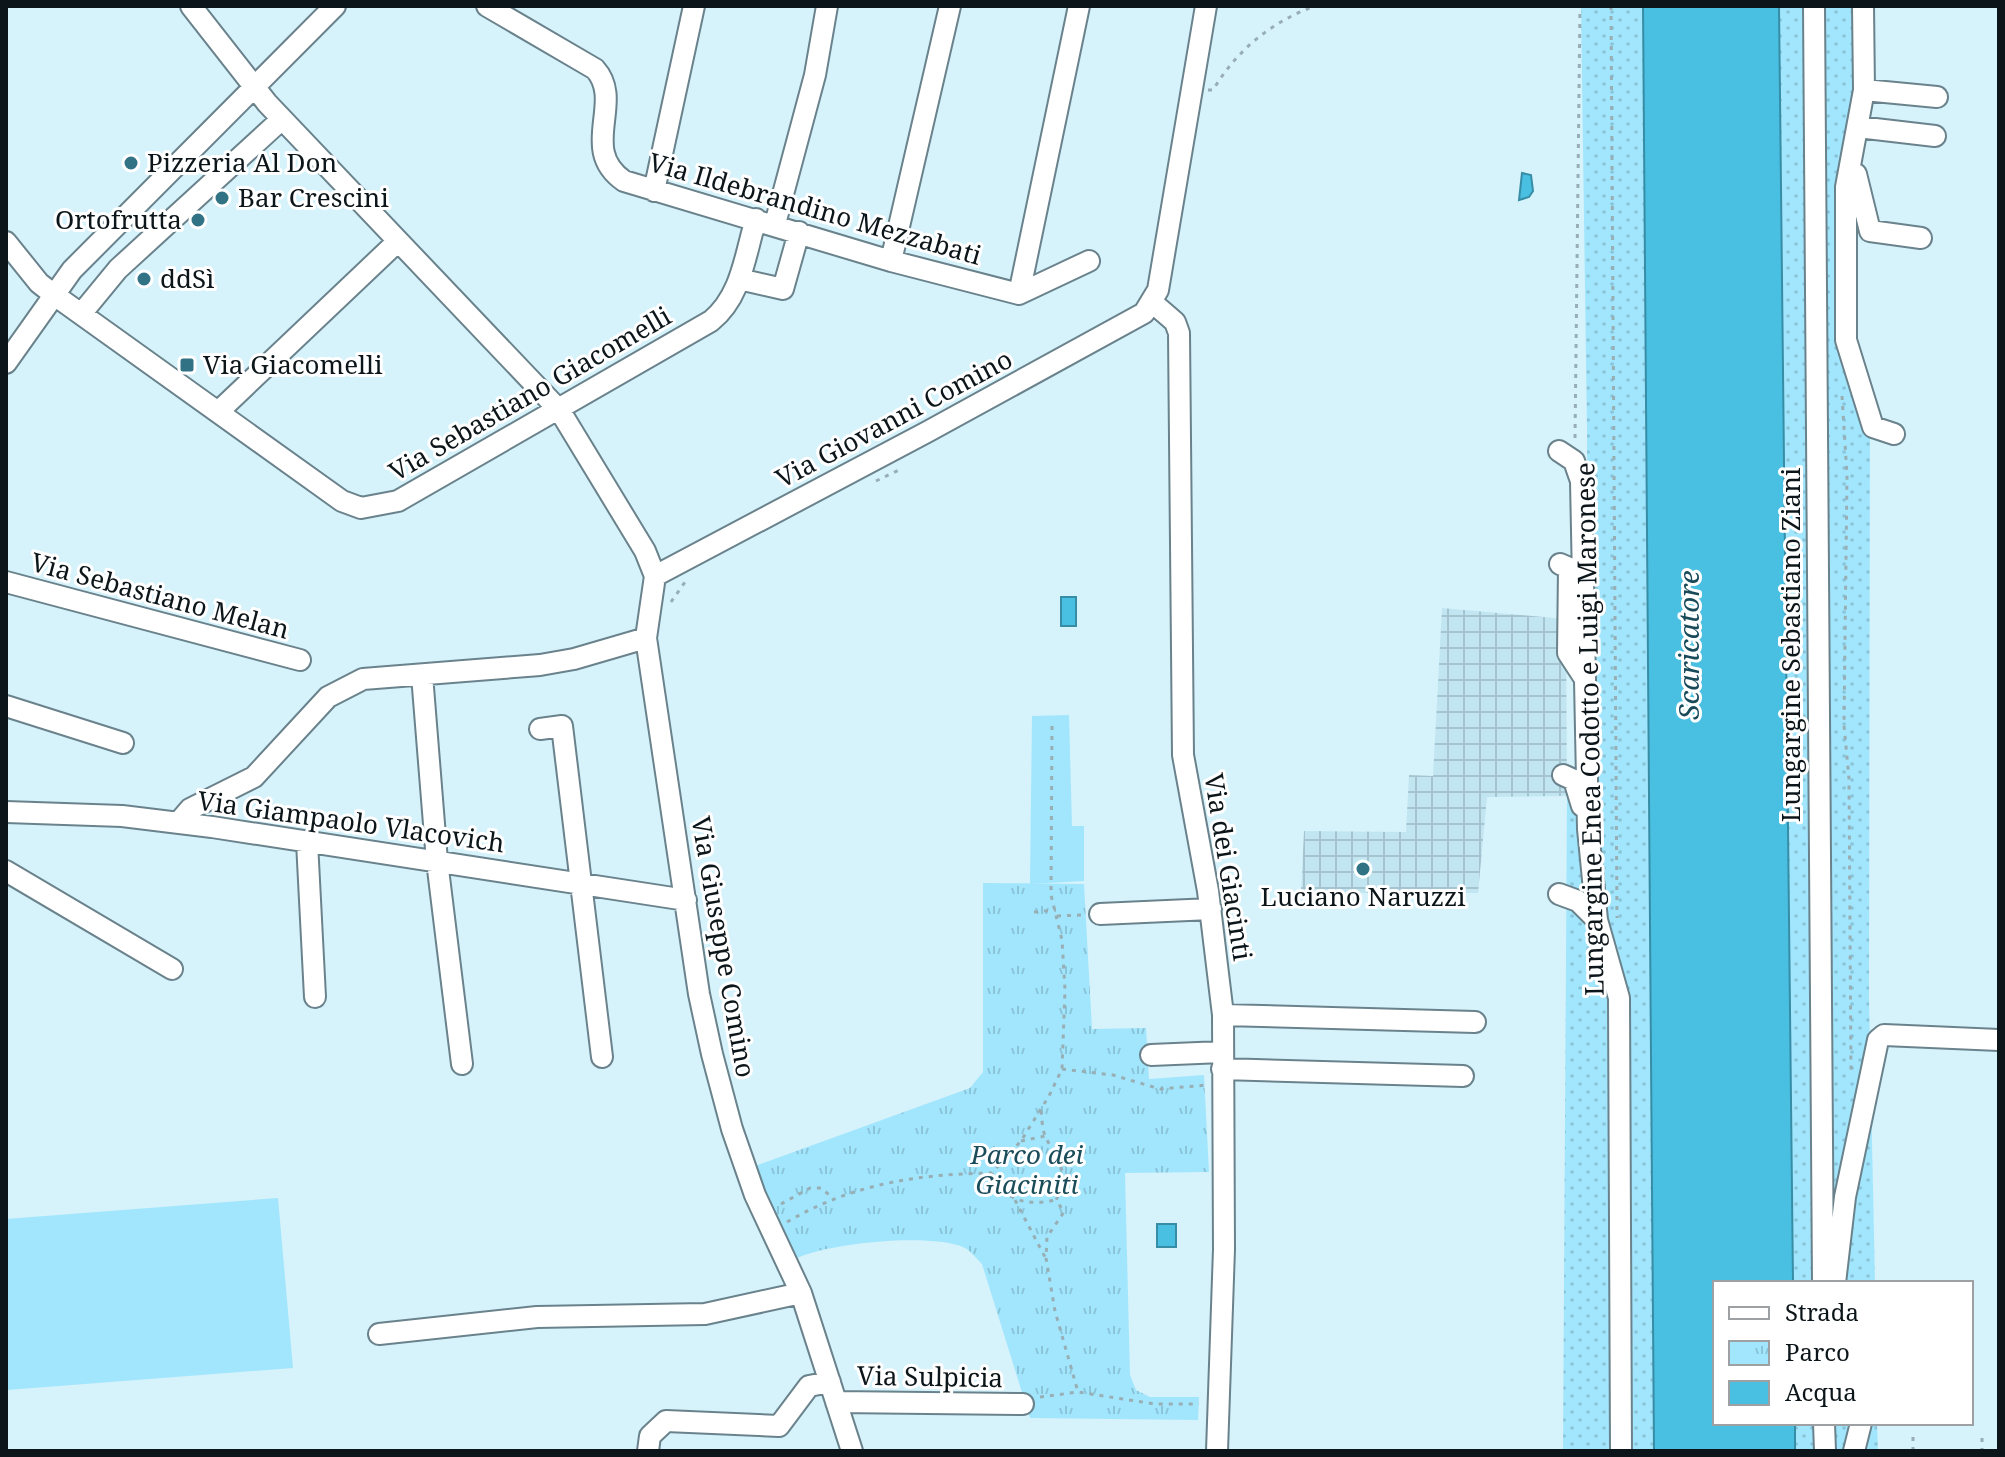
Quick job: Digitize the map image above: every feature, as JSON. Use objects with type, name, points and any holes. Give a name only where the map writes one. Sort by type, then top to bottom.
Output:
[{"type":"street","points":[[191,6],[252,86],[282,119],[396,243],[560,411],[645,551],[655,576]]},
{"type":"street","points":[[6,363],[72,270],[335,6]]},
{"type":"street","name":"Via Ildebrandino Mezzabati","points":[[487,6],[602,77],[606,94],[601,142],[612,173],[624,181],[891,261],[1019,294]]},
{"type":"street","points":[[654,191],[694,6]]},
{"type":"street","name":"Via Sebastiano Giacomelli","points":[[6,242],[39,283],[53,294],[342,501],[361,508],[398,501],[560,411],[723,311],[765,222],[815,75],[827,6]]},
{"type":"street","points":[[891,261],[950,6]]},
{"type":"street","points":[[1019,294],[1079,6]]},
{"type":"street","points":[[1153,303],[1158,290],[1206,6]]},
{"type":"street","name":"Lungargine Sebastiano Ziani","points":[[1814,6],[1823,1281]]},
{"type":"street","points":[[1863,6],[1864,90],[1858,127],[1849,155],[1844,262],[1846,340],[1873,427],[1894,434]]},
{"type":"street","points":[[1864,90],[1937,97]]},
{"type":"street","points":[[81,314],[127,260],[282,119]]},
{"type":"street","points":[[1858,127],[1935,136]]},
{"type":"street","points":[[1849,155],[1870,231],[1921,238]]},
{"type":"street","points":[[739,279],[783,289],[799,232]]},
{"type":"street","points":[[218,412],[396,243]]},
{"type":"street","points":[[1019,294],[1089,261]]},
{"type":"street","name":"Via Giovanni Comino","points":[[655,576],[927,432],[1144,313],[1153,303]]},
{"type":"street","name":"Via dei Giacinti","points":[[1153,303],[1175,322],[1179,333],[1183,755],[1211,909],[1223,1015],[1224,1249],[1217,1451]]},
{"type":"street","points":[[1567,456],[1581,481],[1588,829]]},
{"type":"street","points":[[1560,564],[1569,568],[1564,652],[1583,676]]},
{"type":"street","name":"Via Giuseppe Comino","points":[[655,576],[646,638],[699,994],[715,1066],[732,1129],[768,1222],[801,1293],[852,1451]]},
{"type":"street","name":"Via Sebastiano Melan","points":[[6,582],[300,660]]},
{"type":"street","points":[[178,823],[190,809],[254,777],[328,697],[363,679],[540,665],[646,638]]},
{"type":"street","points":[[422,675],[437,861],[462,1064]]},
{"type":"street","points":[[6,706],[123,743]]},
{"type":"street","points":[[540,729],[562,726],[602,1057]]},
{"type":"street","points":[[1563,775],[1574,780],[1588,829]]},
{"type":"street","name":"Via Giampaolo Vlacovich","points":[[6,812],[122,816],[178,823],[686,900]]},
{"type":"street","name":"Lungargine Enea Codotto e Luigi Maronese","points":[[1588,829],[1597,920],[1619,998],[1621,1451]]},
{"type":"street","points":[[307,842],[315,997]]},
{"type":"street","points":[[6,871],[172,969]]},
{"type":"street","points":[[1559,894],[1578,901],[1597,920]]},
{"type":"street","points":[[1093,914],[1211,909]]},
{"type":"street","points":[[1223,1015],[1475,1022]]},
{"type":"street","points":[[1835,1281],[1845,1197],[1878,1040],[1884,1035],[1999,1040]]},
{"type":"street","points":[[1151,1055],[1222,1068],[1463,1076]]},
{"type":"street","points":[[379,1334],[537,1317],[705,1314],[801,1293]]},
{"type":"street","points":[[648,1451],[650,1436],[666,1421],[779,1426],[809,1386],[830,1382]]},
{"type":"street","name":"Via Sulpicia","points":[[836,1402],[1023,1404]]},
{"type":"street","points":[[1824,1425],[1825,1451]]},
{"type":"street","points":[[1854,1451],[1860,1425]]},
{"type":"path","points":[[1193,87],[1213,90],[1253,41],[1278,22],[1315,6]]},
{"type":"path","points":[[1567,456],[1579,342],[1580,6]]},
{"type":"path","name":"Lungargine Enea Codotto e Luigi Maronese","points":[[1611,6],[1617,926]]},
{"type":"path","points":[[1843,385],[1847,475],[1844,725],[1849,779],[1851,1085]]},
{"type":"path","points":[[869,479],[878,481],[905,466]]},
{"type":"path","points":[[667,610],[686,580]]},
{"type":"path","points":[[768,1222],[896,1179],[992,1173],[1021,1141],[1041,1111],[1062,1069],[1065,990],[1057,916],[1051,895],[1052,722]]},
{"type":"path","points":[[1034,912],[1056,910]]},
{"type":"path","points":[[1057,916],[1093,914]]},
{"type":"path","points":[[1062,1069],[1093,1071],[1160,1089],[1222,1068]]},
{"type":"path","points":[[1041,1111],[1045,1136],[1059,1159],[1065,1182],[1056,1200]]},
{"type":"path","points":[[1021,1141],[1045,1136]]},
{"type":"path","points":[[986,1149],[997,1167]]},
{"type":"path","points":[[992,1173],[996,1182],[1015,1200],[1046,1258]]},
{"type":"path","points":[[768,1222],[810,1188],[821,1188],[833,1198]]},
{"type":"path","points":[[1015,1200],[1037,1204],[1056,1200]]},
{"type":"path","points":[[1056,1200],[1064,1212],[1047,1237],[1046,1258],[1055,1311],[1078,1392]]},
{"type":"path","points":[[1023,1404],[1026,1399],[1078,1392],[1155,1404],[1219,1402]]},
{"type":"path","points":[[1913,1437],[1913,1451]]},
{"type":"path","points":[[1982,1438],[1982,1451]]},
{"type":"shaded area","points":[[1442,608],[1566,619],[1567,796],[1487,797],[1478,893],[1301,893],[1304,831],[1406,832],[1409,775],[1433,776]]},
{"type":"green space","points":[[1581,6],[1869,6],[1868,133],[1857,156],[1850,351],[1870,398],[1869,1000],[1875,1281],[1713,1281],[1713,1425],[1877,1425],[1878,1451],[1563,1451],[1567,796],[1588,783]]},
{"type":"green space","points":[[1069,715],[1072,826],[1084,826],[1084,881],[1030,884],[1032,716]]},
{"type":"green space","name":"Parco dei Giaciniti","points":[[983,883],[1084,884],[1092,1029],[1146,1028],[1149,1079],[1204,1075],[1209,1172],[1125,1173],[1130,1375],[1136,1390],[1150,1397],[1199,1397],[1198,1420],[1030,1418],[982,1264],[971,1252],[947,1243],[904,1240],[830,1248],[795,1259],[755,1166],[970,1088],[983,1072]]},
{"type":"green space","points":[[278,1198],[293,1368],[7,1390],[6,1219]]},
{"type":"water","name":"Scaricatore","points":[[1643,6],[1779,6],[1793,1281],[1713,1281],[1713,1425],[1795,1425],[1795,1451],[1654,1451]]},
{"type":"water","points":[[1522,173],[1531,175],[1533,191],[1529,197],[1519,200]]},
{"type":"water","points":[[1061,597],[1076,597],[1076,626],[1061,626]]},
{"type":"water","points":[[1157,1224],[1176,1224],[1176,1247],[1157,1247]]},
{"type":"place","name":"Pizzeria Al Don","points":[[131,163]]},
{"type":"place","name":"Bar Crescini","points":[[222,198]]},
{"type":"place","name":"Ortofrutta","points":[[198,220]]},
{"type":"place","name":"ddSì","points":[[144,279]]},
{"type":"place","name":"Via Giacomelli","points":[[187,365]]},
{"type":"place","name":"Luciano Naruzzi","points":[[1363,869]]}]
